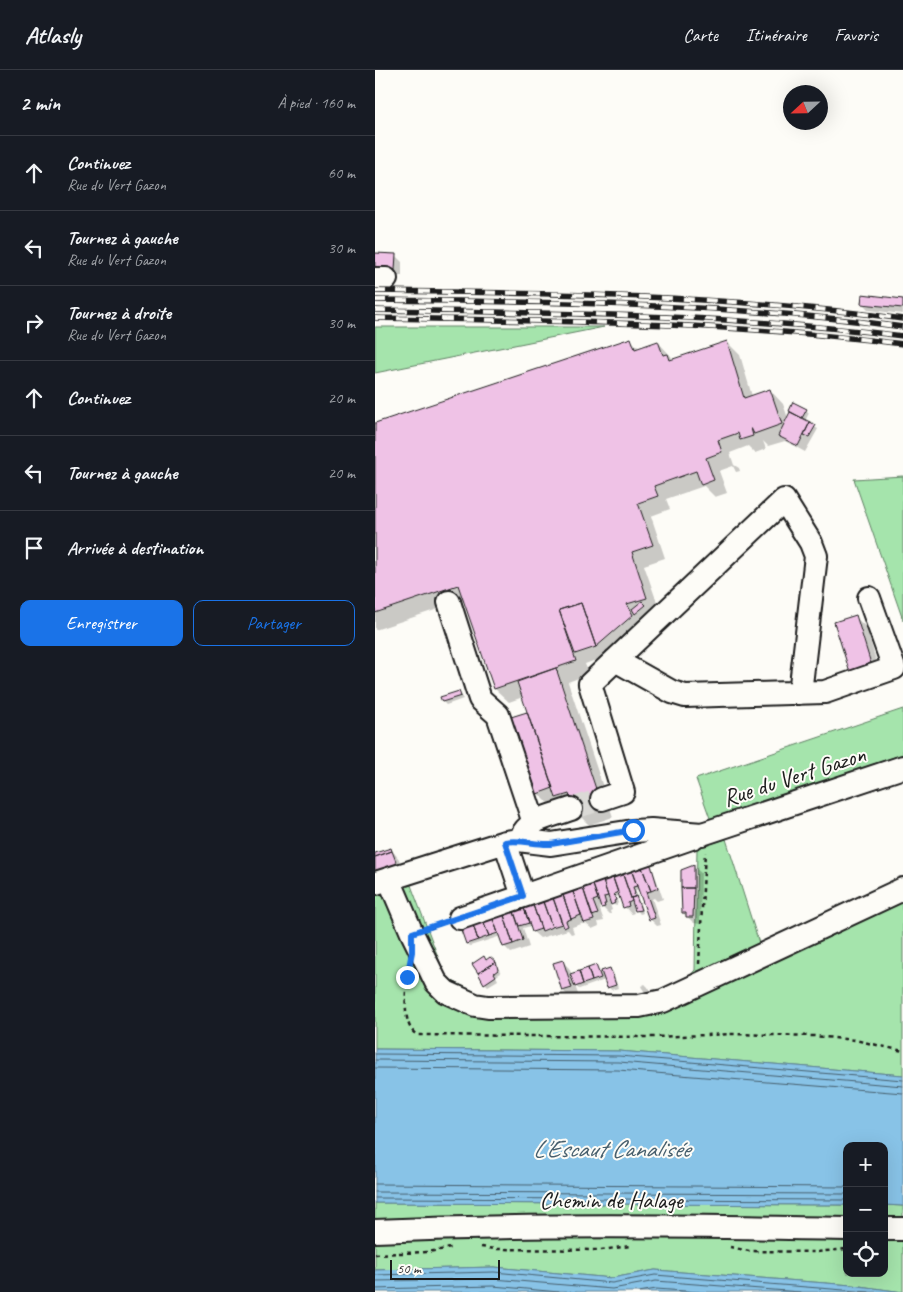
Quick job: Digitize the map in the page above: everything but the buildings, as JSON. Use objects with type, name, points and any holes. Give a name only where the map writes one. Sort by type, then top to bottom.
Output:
[{"type":"street","points":[[602,799],[623,792],[590,684],[784,500],[811,543],[816,556],[800,693]]},
{"type":"street","points":[[615,660],[672,692],[685,696],[800,693],[832,690],[894,668],[869,598]]},
{"type":"street","points":[[449,602],[480,699],[498,715],[534,823]]},
{"type":"street","name":"Rue du Vert Gazon","points":[[459,918],[903,767]]},
{"type":"street","points":[[571,810],[534,823],[512,841],[382,881],[412,933],[432,975],[446,992],[482,1006],[639,1006],[663,1002],[903,889]]},
{"type":"street","name":"Rue du Vert Gazon","points":[[512,841],[551,844],[633,830],[706,833]]},
{"type":"street","points":[[512,841],[523,896]]},
{"type":"street","name":"Chemin de Halage","points":[[375,1231],[512,1226],[688,1226],[843,1229]]},
{"type":"street","points":[[888,1229],[903,1230]]},
{"type":"path","points":[[691,988],[698,975],[706,833]]},
{"type":"path","points":[[412,933],[459,918]]},
{"type":"path","points":[[410,964],[406,985],[407,1018],[412,1031],[418,1034],[614,1037],[733,1034],[814,1036],[855,1040],[903,1051]]},
{"type":"path","points":[[479,1247],[495,1250],[601,1250],[636,1245]]},
{"type":"path","points":[[727,1246],[749,1251],[817,1252],[843,1249]]},
{"type":"path","points":[[375,1254],[428,1252],[455,1248]]},
{"type":"green space","points":[[375,327],[604,327],[375,373]]},
{"type":"green space","points":[[903,476],[903,620],[854,479]]},
{"type":"green space","points":[[903,709],[903,754],[711,821],[696,779]]},
{"type":"green space","points":[[726,839],[765,962],[903,901],[903,1075],[619,1051],[375,1049],[375,892],[409,880],[446,978],[492,1000],[634,1000],[683,984],[695,970],[697,848]]},
{"type":"green space","points":[[375,1203],[843,1205],[843,1277],[888,1277],[888,1205],[903,1206],[903,1292],[852,1285],[655,1270],[612,1278],[494,1267],[375,1270]]},
{"type":"water","name":"L'Escaut Canalisée","points":[[375,1049],[619,1051],[903,1075],[903,1206],[888,1205],[888,1142],[843,1142],[843,1205],[375,1203]]},
{"type":"water","points":[[494,1267],[612,1278],[655,1270],[852,1285],[903,1292],[375,1292],[375,1270]]},
{"type":"tunnel","points":[[571,809],[602,799]]},
{"type":"railway","points":[[375,291],[573,294],[705,300],[837,311],[903,319]]},
{"type":"railway","points":[[375,300],[573,303],[705,308],[837,319],[903,327]]},
{"type":"railway","points":[[375,310],[705,319],[771,323],[903,336]]},
{"type":"railway","points":[[375,318],[705,327],[771,331],[903,344]]},
{"type":"route","points":[[407,977],[412,952],[412,933],[523,896],[505,842],[518,840],[543,844],[562,843],[633,830]]}]
